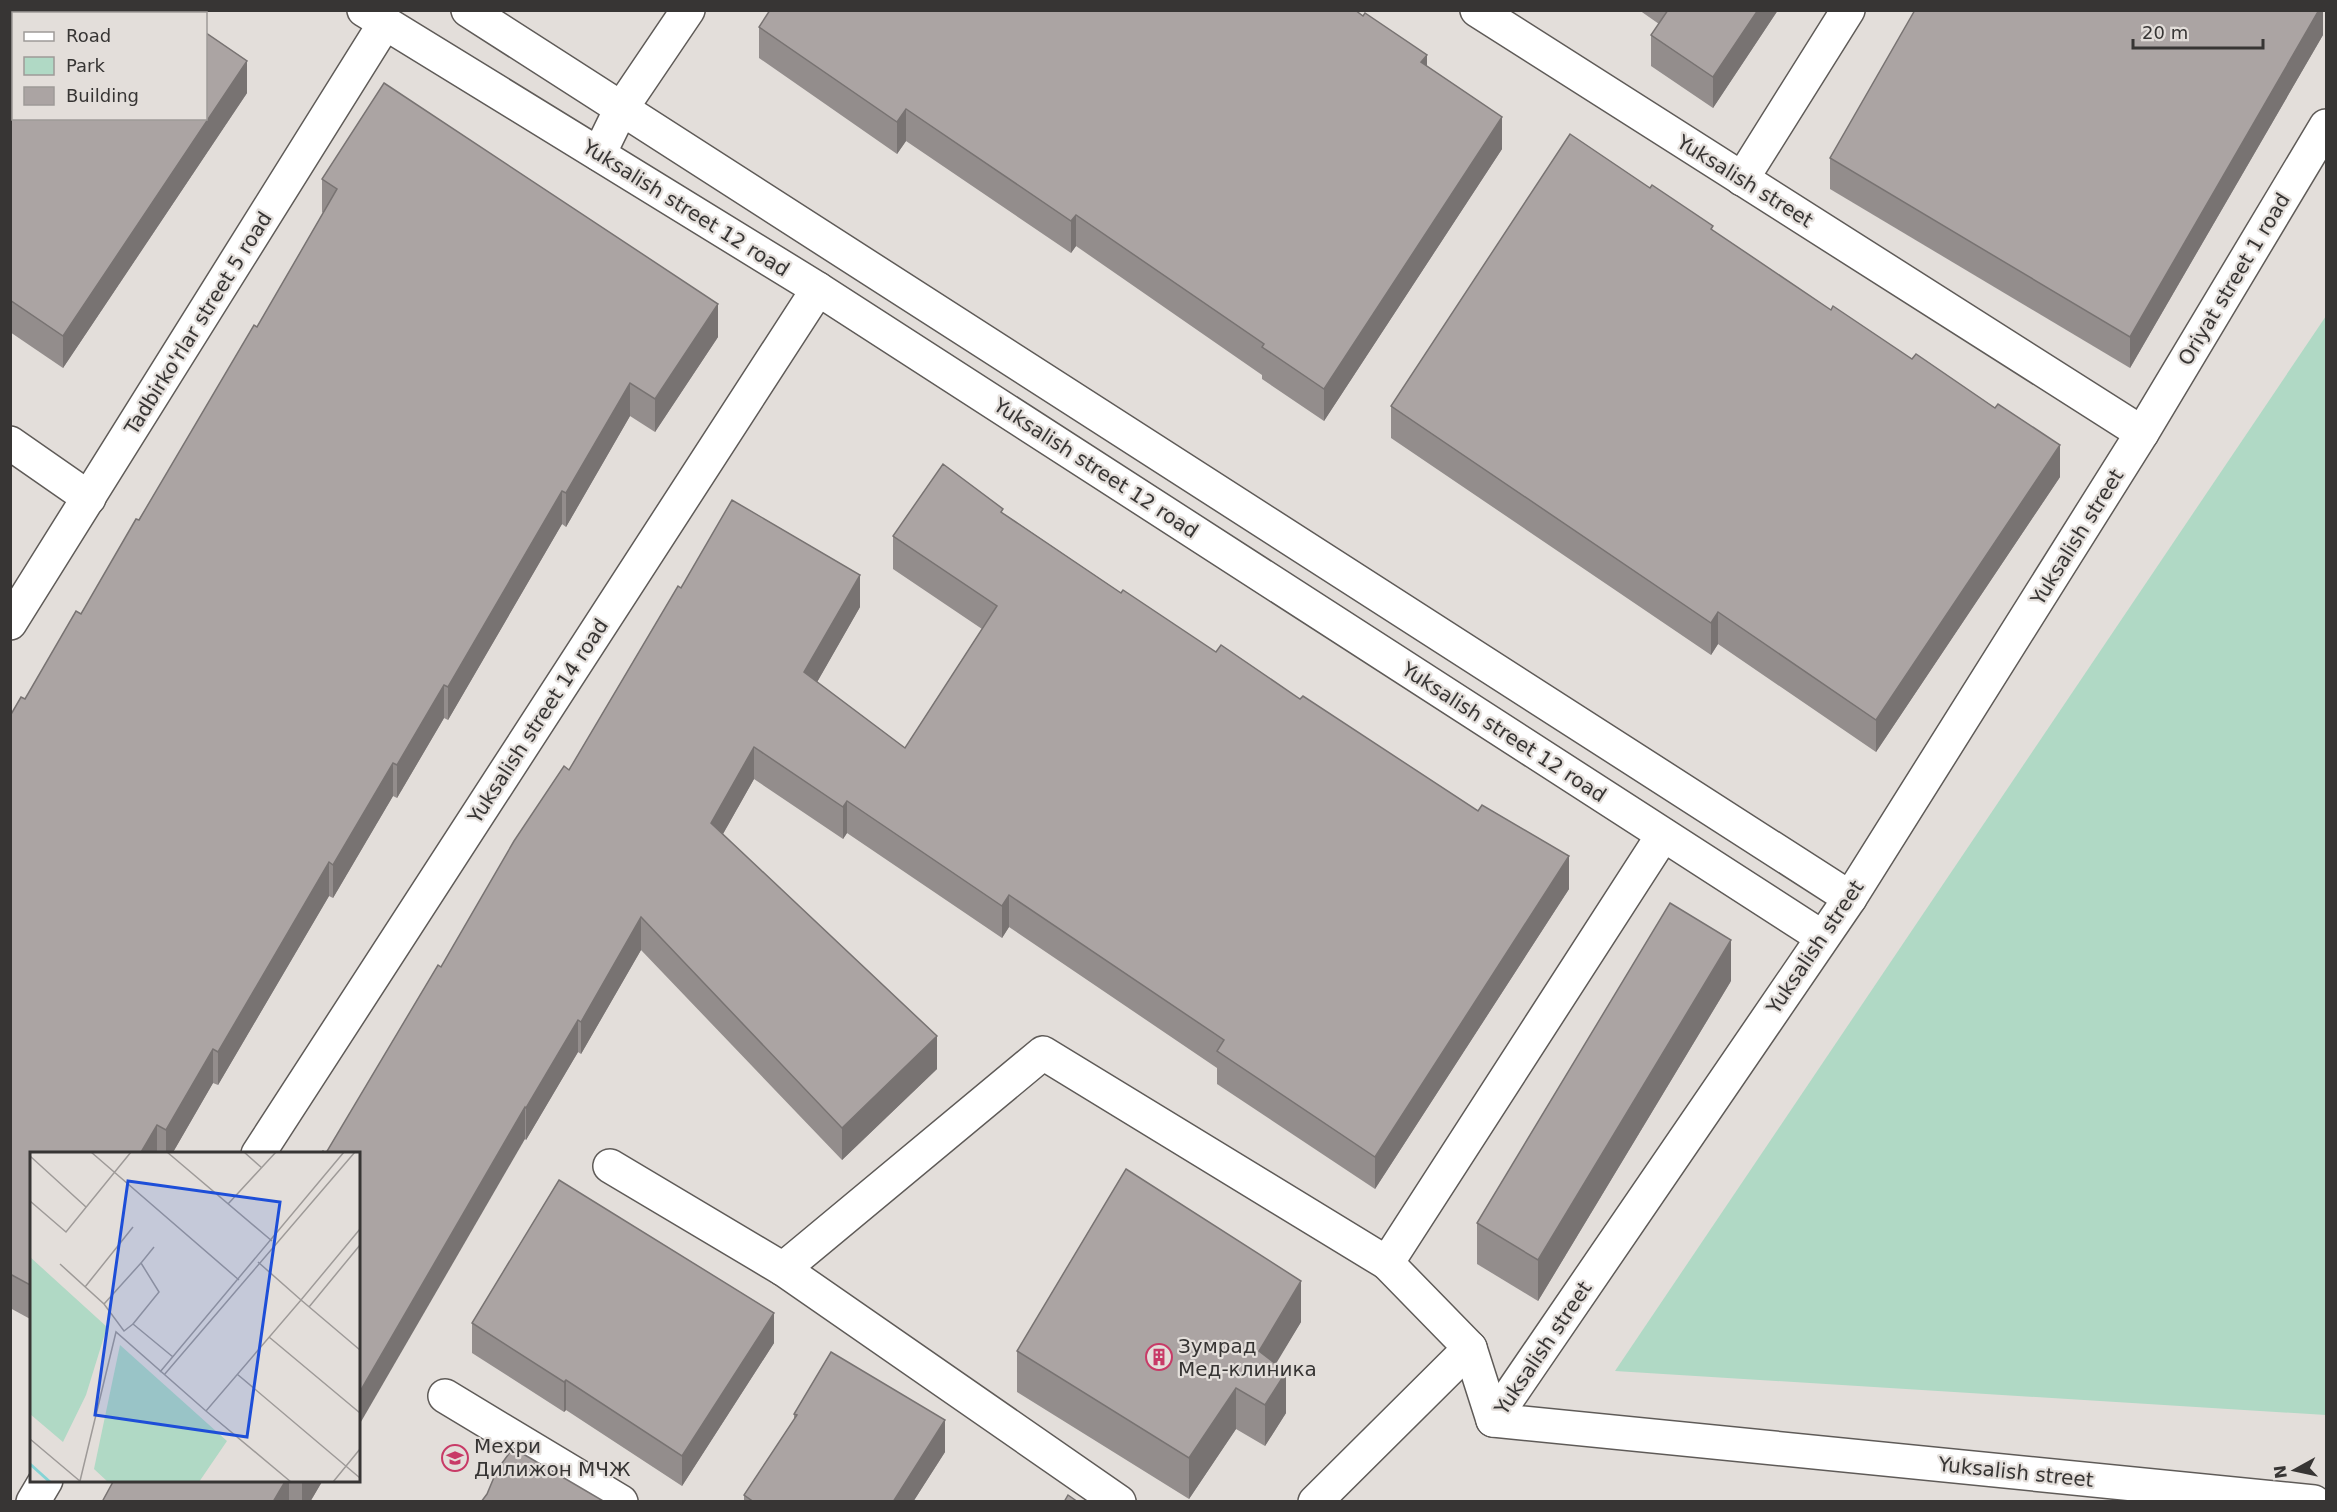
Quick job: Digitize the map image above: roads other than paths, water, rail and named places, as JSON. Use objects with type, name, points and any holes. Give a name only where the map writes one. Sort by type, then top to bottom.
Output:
[{"type":"street","points":[[468,10],[1850,898]]},
{"type":"street","points":[[599,154],[621,109],[688,10]]},
{"type":"street","name":"Yuksalish street","points":[[1477,10],[2142,433],[1850,898],[1493,1420],[2314,1502]]},
{"type":"street","points":[[1742,179],[1848,10]]},
{"type":"street","name":"Yuksalish street 12 road","points":[[374,17],[818,289],[1822,937]]},
{"type":"street","name":"Tadbirko'rlar street 5 road","points":[[10,623],[89,498],[374,17]]},
{"type":"street","name":"Oriyat street 1 road","points":[[2142,433],[2326,126]]},
{"type":"street","name":"Yuksalish street 14 road","points":[[259,1152],[818,289]]},
{"type":"street","points":[[10,443],[89,498]]},
{"type":"street","points":[[1388,1263],[1663,835]]},
{"type":"street","points":[[783,1269],[1043,1053],[1388,1263],[1470,1348],[1493,1420]]},
{"type":"street","points":[[610,1166],[783,1269],[1119,1502]]},
{"type":"street","points":[[1315,1502],[1470,1348]]},
{"type":"street","points":[[446,1396],[621,1502]]},
{"type":"street","points":[[33,1502],[45,1482]]},
{"type":"place","name":"Зумрад Мед-клиника","points":[[1159,1357]]},
{"type":"place","name":"Мехри Дилижон МЧЖ","points":[[455,1458]]}]
